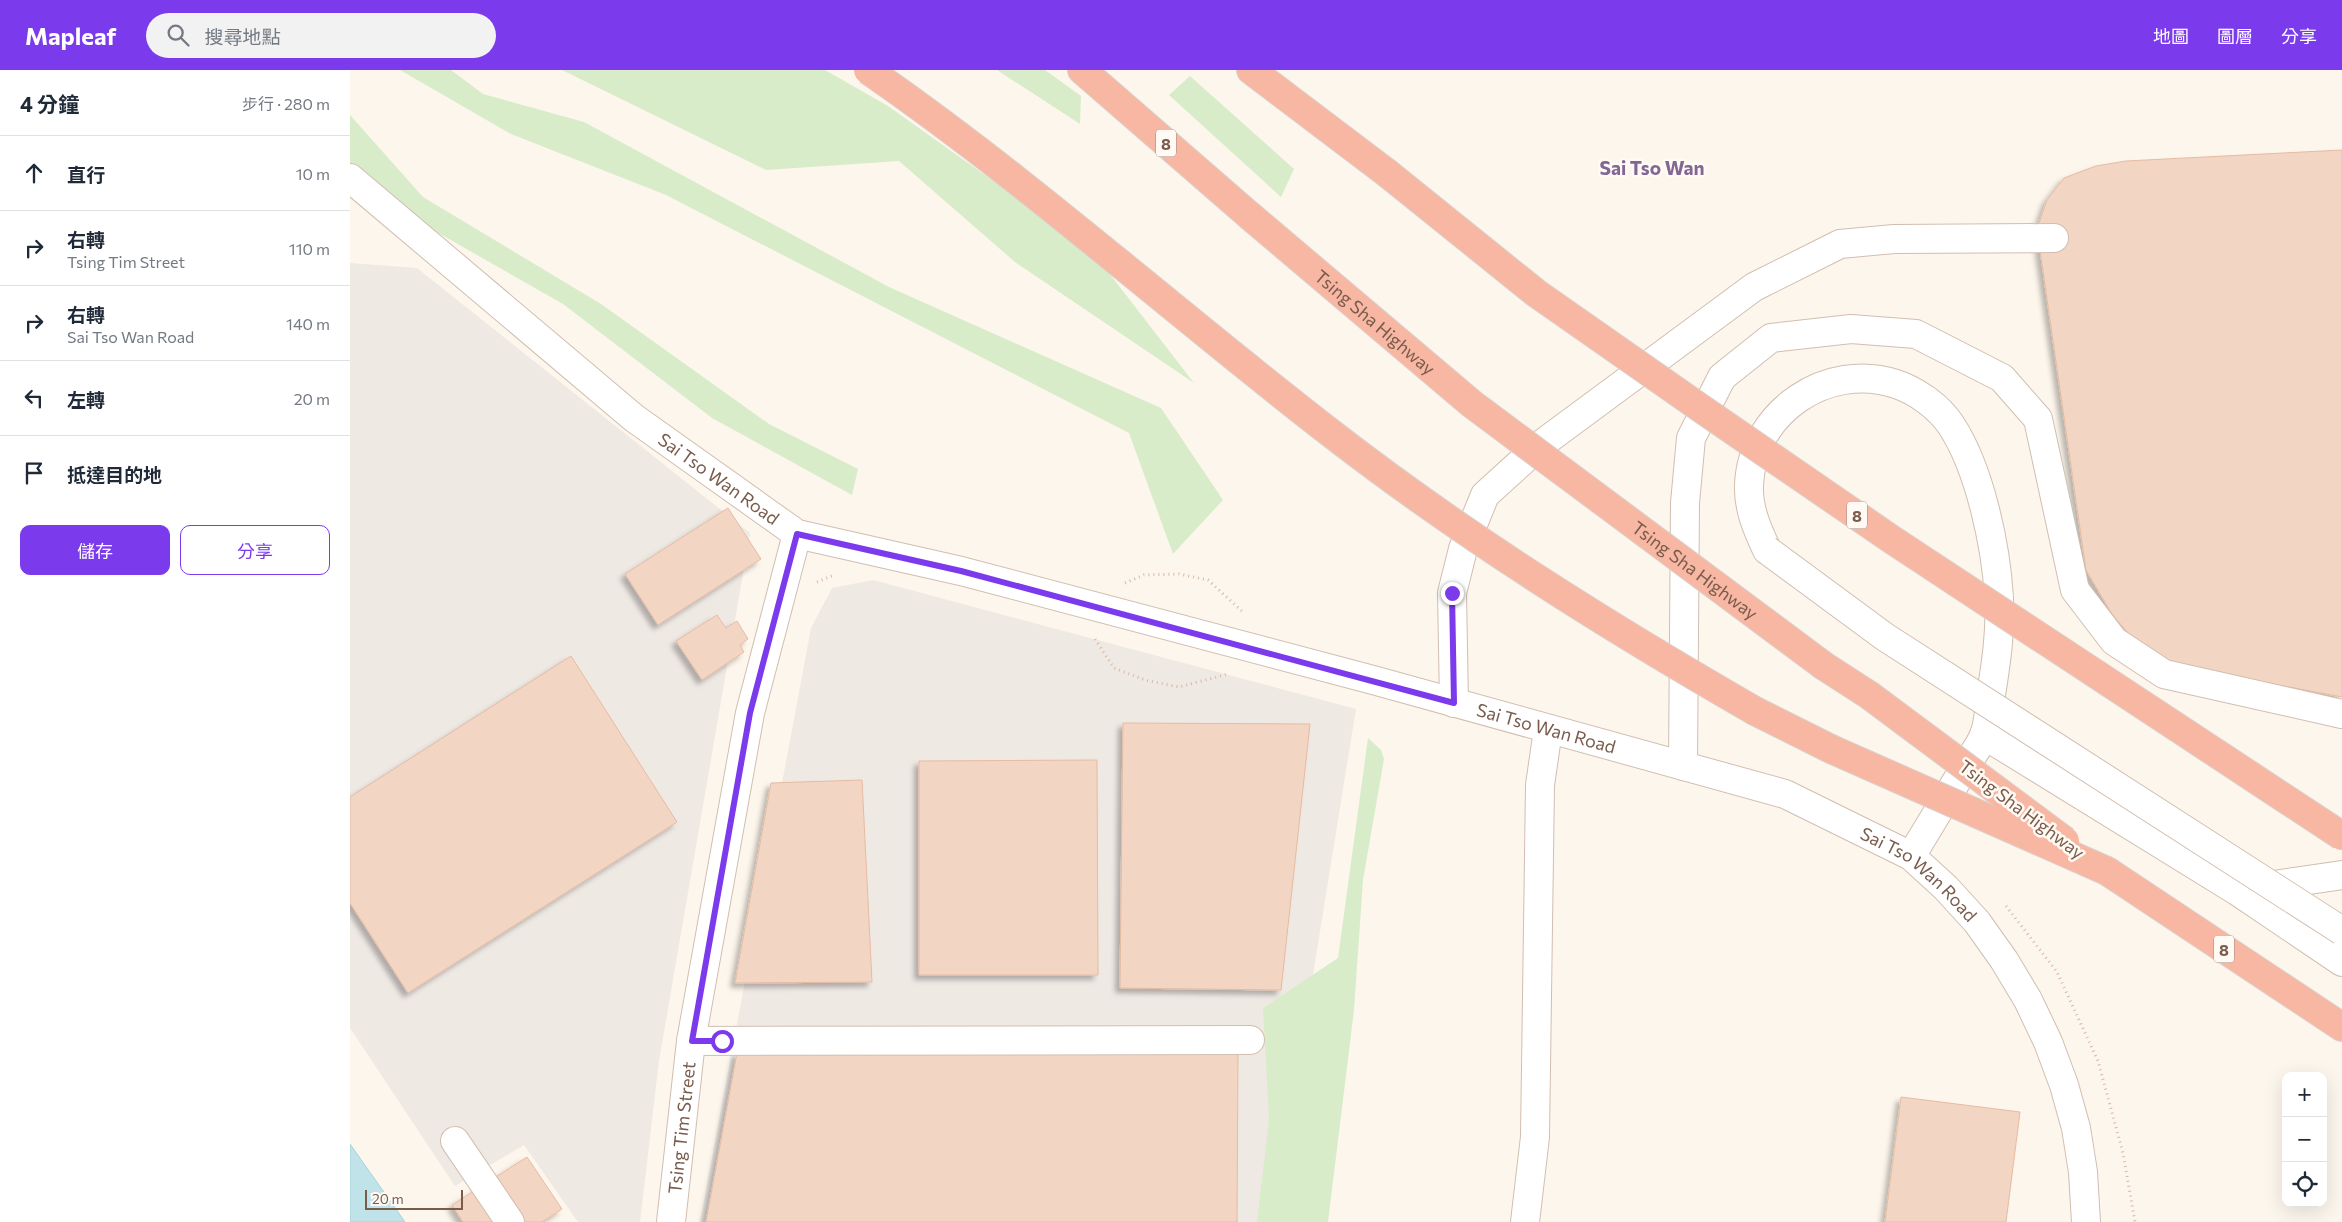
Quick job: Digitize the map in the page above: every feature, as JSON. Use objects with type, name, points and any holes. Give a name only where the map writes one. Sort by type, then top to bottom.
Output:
[{"type":"highway","points":[[868,70],[976,148],[1050,205],[1264,381],[1355,452],[1473,536],[1570,600],[1663,658],[1764,715],[1831,749],[2107,871]]},
{"type":"highway","name":"Tsing Sha Highway","points":[[1082,70],[1250,216],[1472,404],[1824,666],[1869,695],[2107,871],[2342,1027]]},
{"type":"highway","name":"8","points":[[1251,70],[1387,173],[1536,293],[1891,539],[2342,836]]},
{"type":"street","name":"Sai Tso Wan Road","points":[[350,178],[634,418],[797,534],[961,571],[1454,703],[1784,794],[1911,856],[1946,888],[1977,922],[2014,976],[2044,1033],[2064,1085],[2076,1128],[2083,1172],[2086,1222]]},
{"type":"street","points":[[1454,703],[1452,593],[1463,549],[1485,495],[1539,446],[1754,287],[1840,244],[1894,239],[2054,238]]},
{"type":"street","points":[[1683,766],[1685,503],[1691,438],[1722,377],[1771,338],[1851,328],[1916,334],[2002,378],[2038,419],[2074,590],[2114,641],[2164,674],[2342,714]]},
{"type":"street","points":[[1911,856],[1984,735],[1998,652],[2000,599],[1994,547],[1972,472],[1951,424],[1936,408],[1917,394],[1896,384],[1874,379],[1850,379],[1828,383],[1807,392],[1788,405],[1768,428],[1752,462],[1749,485],[1751,508],[1757,530],[1767,550],[1885,637],[2342,931]]},
{"type":"street","name":"Tsing Tim Street","points":[[671,1222],[692,1041],[750,713],[797,534]]},
{"type":"street","points":[[1525,1222],[1535,1137],[1540,785],[1548,730]]},
{"type":"street","points":[[1984,735],[2237,891],[2342,962]]},
{"type":"street","points":[[2237,891],[2342,875]]},
{"type":"street","points":[[692,1041],[1250,1040]]},
{"type":"street","points":[[455,1141],[510,1222]]},
{"type":"path","points":[[813,589],[817,582],[840,572]]},
{"type":"path","points":[[1090,632],[1114,668],[1145,680],[1179,687],[1209,681],[1237,671]]},
{"type":"shaded area","points":[[350,263],[417,268],[750,533],[659,1061],[640,1222],[578,1222],[524,1145],[455,1186],[350,1028]]},
{"type":"shaded area","points":[[873,580],[1356,709],[1273,1222],[700,1222],[811,628],[832,588]]},
{"type":"green space","points":[[400,70],[451,70],[483,94],[584,122],[889,287],[1161,408],[1223,500],[1173,554],[1129,433],[666,195],[511,134]]},
{"type":"green space","points":[[562,70],[825,70],[888,106],[1092,251],[1194,383],[1015,262],[899,161],[766,170]]},
{"type":"green space","points":[[997,70],[1045,70],[1081,96],[1080,124]]},
{"type":"green space","points":[[1190,76],[1294,169],[1281,197],[1169,95]]},
{"type":"green space","points":[[350,115],[423,197],[601,304],[769,424],[858,469],[852,495],[712,418],[563,304],[370,194],[350,165]]},
{"type":"green space","points":[[1368,738],[1381,750],[1384,759],[1363,880],[1354,1010],[1328,1222],[1257,1222],[1269,1119],[1263,1008],[1338,958]]},
{"type":"water","points":[[350,1144],[405,1222],[350,1222]]},
{"type":"building","points":[[2342,150],[2342,697],[2178,666],[2138,645],[2112,614],[2086,570],[2037,229],[2047,200],[2064,178],[2096,166],[2126,161]]},
{"type":"building","points":[[728,508],[761,559],[658,625],[625,574]]},
{"type":"building","points":[[717,615],[726,628],[737,621],[748,639],[740,645],[744,652],[702,680],[676,641]]},
{"type":"building","points":[[571,656],[677,822],[408,993],[350,903],[350,797]]},
{"type":"building","points":[[1123,723],[1310,724],[1281,990],[1120,988]]},
{"type":"building","points":[[1097,760],[1098,975],[919,975],[919,761]]},
{"type":"building","points":[[862,780],[872,982],[735,983],[771,783]]},
{"type":"building","points":[[1238,1051],[1237,1222],[706,1222],[737,1053]]},
{"type":"building","points":[[1901,1097],[2020,1112],[2006,1222],[1885,1222]]},
{"type":"building","points":[[527,1157],[562,1209],[542,1222],[463,1222],[452,1205]]},
{"type":"district","name":"Sai Tso Wan","points":[[1652,167]]},
{"type":"route","points":[[722,1041],[692,1041],[750,713],[797,534],[961,571],[1454,703],[1452,593]]}]
